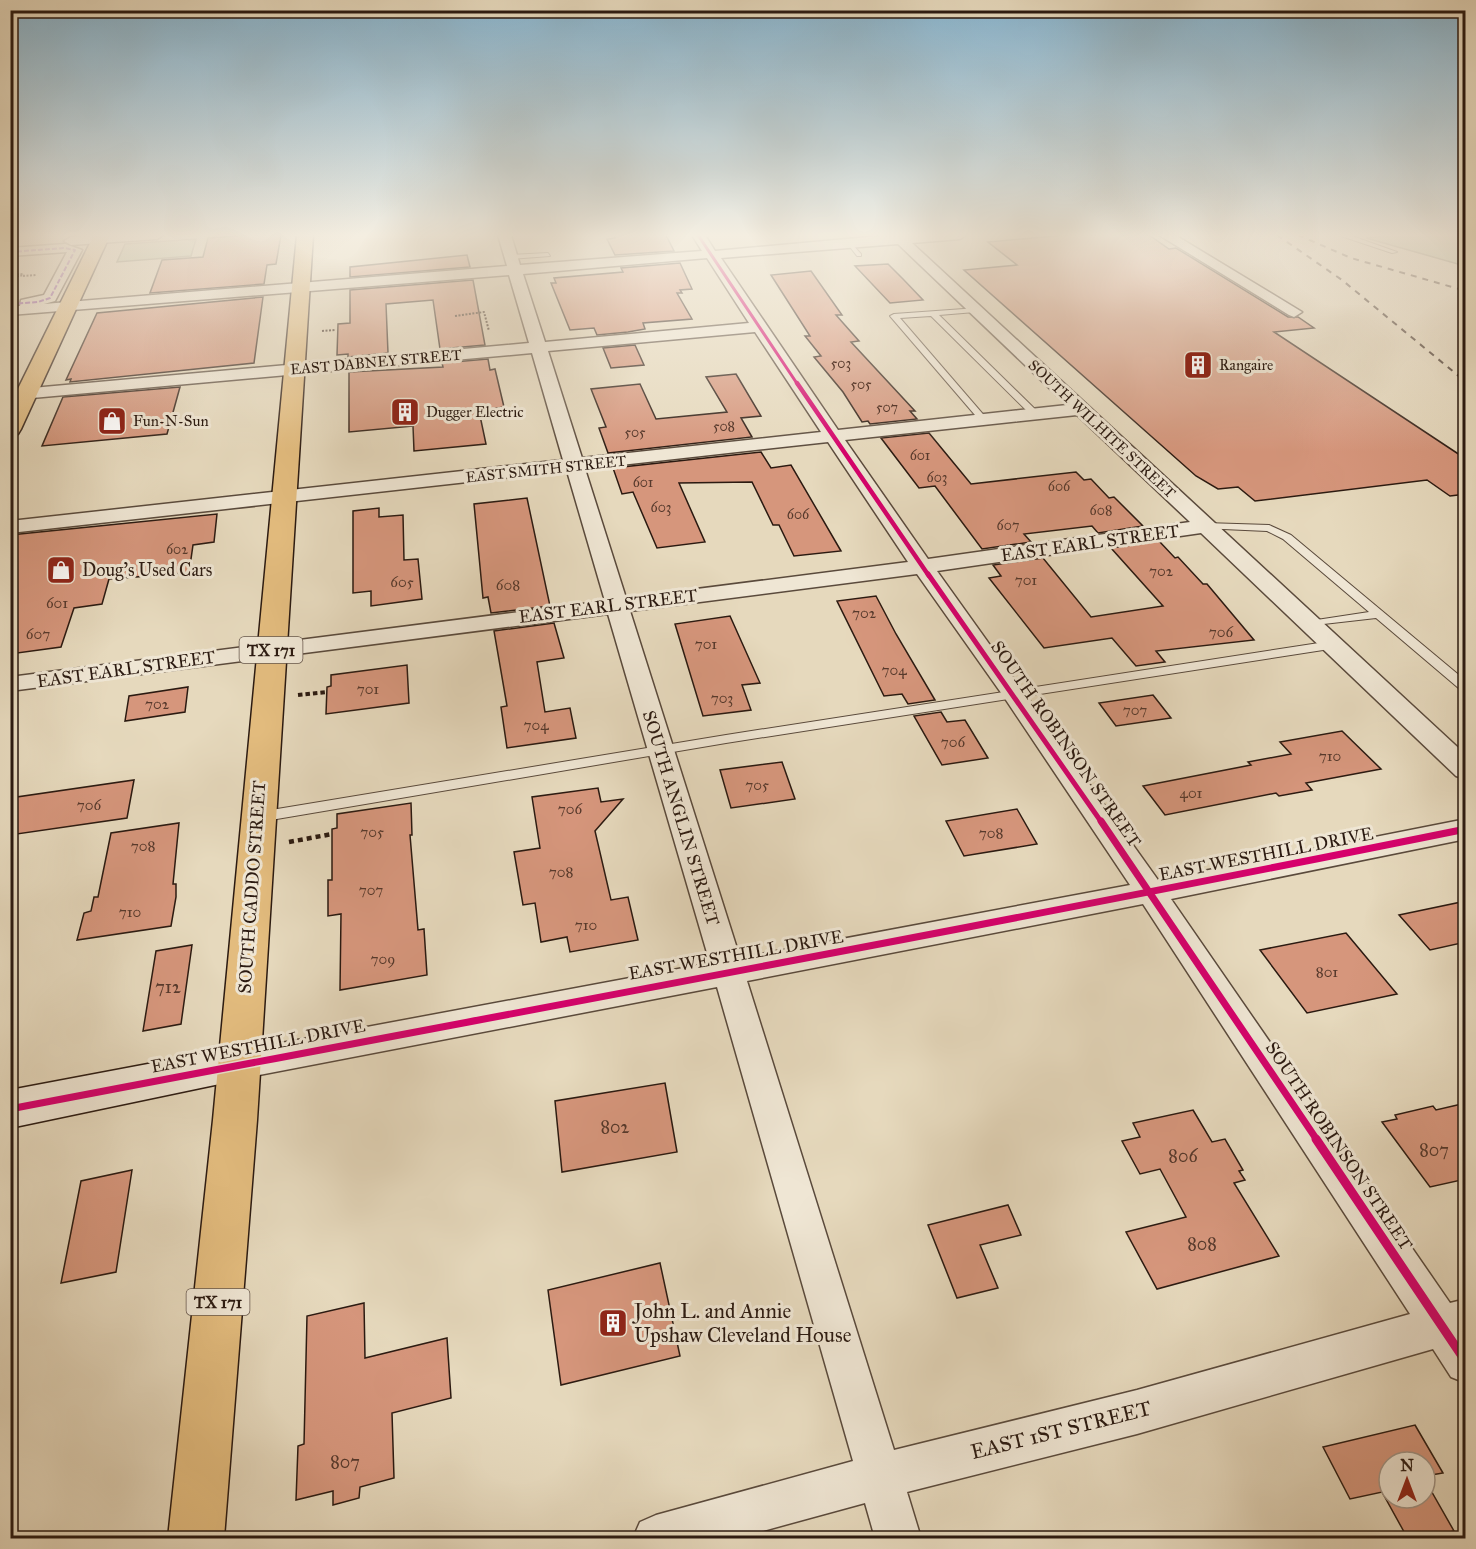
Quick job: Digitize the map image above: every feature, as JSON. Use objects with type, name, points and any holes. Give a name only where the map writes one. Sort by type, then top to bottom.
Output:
[{"type":"main road","points":[[10,429],[19,395],[68,307]]},
{"type":"main road","name":"SOUTH CADDO STREET","points":[[196,1539],[238,1065],[300,307]]},
{"type":"street","points":[[10,311],[54,307]]},
{"type":"street","name":"SOUTH ANGLIN STREET","points":[[525,307],[898,1539]]},
{"type":"street","name":"SOUTH ROBINSON STREET","points":[[747,307],[921,566],[1014,694],[1454,1323],[1466,1362]]},
{"type":"street","name":"SOUTH WILHITE STREET","points":[[972,307],[1466,770]]},
{"type":"street","points":[[1286,307],[1294,312]]},
{"type":"street","name":"EAST DABNEY STREET","points":[[19,395],[760,327]]},
{"type":"street","name":"EAST SMITH STREET","points":[[10,527],[835,438],[1081,409]]},
{"type":"street","name":"EAST EARL STREET","points":[[10,684],[921,566],[1205,526]]},
{"type":"street","name":"EAST WESTHILL DRIVE","points":[[10,1109],[1151,892],[1466,829]]},
{"type":"street","name":"EAST 1ST STREET","points":[[656,1539],[879,1476],[1137,1412],[1454,1323]]},
{"type":"lane","points":[[975,310],[894,316],[984,420]]},
{"type":"lane","points":[[933,313],[1035,414]]},
{"type":"lane","points":[[1205,526],[1269,528],[1278,532],[1466,688]]},
{"type":"lane","points":[[1310,624],[1378,614]]},
{"type":"lane","points":[[258,817],[660,749],[1332,645]]},
{"type":"path","points":[[455,316],[484,312],[490,336]]},
{"type":"path","points":[[256,847],[332,834]]},
{"type":"building","points":[[156,307],[262,307],[254,363],[70,382],[71,379],[66,380],[97,313]]},
{"type":"building","points":[[350,307],[386,307],[388,353],[348,357],[348,354],[337,355],[338,324],[350,323]]},
{"type":"building","points":[[434,307],[478,307],[485,345],[440,349]]},
{"type":"building","points":[[561,307],[685,307],[692,319],[643,323],[645,329],[597,335],[594,328],[570,330]]},
{"type":"building","points":[[792,307],[837,307],[842,315],[836,315],[859,341],[851,342],[915,411],[910,411],[917,419],[870,424],[868,421],[862,422],[843,392],[814,357],[821,356],[805,336],[810,336]]},
{"type":"building","name":"Rangaire","points":[[1006,307],[1272,307],[1288,317],[1298,317],[1314,328],[1274,332],[1466,459],[1466,494],[1450,496],[1427,480],[1255,501],[1238,487],[1218,489],[1196,476]]},
{"type":"building","points":[[635,345],[644,365],[611,368],[603,348]]},
{"type":"building","points":[[488,359],[490,370],[495,369],[504,407],[479,411],[486,444],[414,451],[413,426],[349,432],[349,372],[443,367],[442,363]]},
{"type":"building","points":[[736,374],[761,416],[741,418],[752,437],[608,453],[599,428],[606,427],[591,389],[640,384],[656,419],[727,412],[706,377]]},
{"type":"building","name":"Fun-N-Sun","points":[[180,387],[167,434],[42,446],[63,397]]},
{"type":"building","points":[[929,433],[971,484],[1076,472],[1084,480],[1091,479],[1109,498],[1114,497],[1143,526],[1098,533],[1092,526],[1024,534],[1031,542],[982,549],[935,486],[919,488],[881,438]]},
{"type":"building","points":[[761,452],[771,468],[791,465],[841,551],[794,556],[779,525],[773,525],[752,482],[679,483],[705,542],[657,548],[633,492],[622,494],[613,468]]},
{"type":"building","points":[[527,498],[550,606],[491,613],[488,597],[483,598],[474,504]]},
{"type":"building","points":[[379,508],[379,517],[403,515],[404,560],[418,559],[422,599],[371,606],[371,591],[353,593],[353,511]]},
{"type":"building","points":[[217,514],[214,542],[193,545],[189,573],[109,579],[102,604],[74,608],[61,647],[10,654],[10,535]]},
{"type":"building","points":[[1159,541],[1175,558],[1178,557],[1203,584],[1207,584],[1254,640],[1156,651],[1165,662],[1136,666],[1112,638],[1044,648],[989,578],[1001,576],[993,565],[1043,558],[1091,617],[1163,606],[1111,548]]},
{"type":"building","points":[[876,596],[935,700],[908,704],[902,694],[884,696],[837,601]]},
{"type":"building","points":[[730,616],[760,683],[742,685],[751,710],[703,716],[675,624]]},
{"type":"building","points":[[554,623],[564,658],[537,662],[545,712],[570,708],[576,738],[507,748],[501,707],[507,706],[494,631]]},
{"type":"building","points":[[407,665],[409,703],[326,714],[327,687],[331,686],[331,675]]},
{"type":"building","points":[[188,687],[185,712],[125,721],[129,696]]},
{"type":"building","points":[[1153,695],[1171,718],[1116,726],[1099,703]]},
{"type":"building","points":[[941,712],[947,722],[965,720],[988,758],[942,765],[914,716]]},
{"type":"building","points":[[1342,731],[1381,769],[1306,783],[1312,790],[1279,796],[1276,793],[1165,815],[1143,786],[1251,765],[1248,762],[1291,754],[1280,742]]},
{"type":"building","points":[[782,762],[795,799],[731,808],[720,770]]},
{"type":"building","points":[[134,780],[127,818],[10,835],[10,798]]},
{"type":"building","points":[[598,788],[601,802],[623,799],[595,831],[611,900],[628,897],[638,940],[570,952],[567,937],[541,942],[535,903],[523,905],[514,852],[540,848],[532,797]]},
{"type":"building","points":[[411,803],[412,835],[410,835],[418,930],[424,929],[427,975],[340,990],[341,914],[328,916],[328,880],[332,880],[332,829],[337,828],[337,814]]},
{"type":"building","points":[[1017,809],[1037,844],[964,856],[946,821]]},
{"type":"building","points":[[179,823],[173,884],[176,884],[176,897],[171,926],[77,940],[84,913],[91,911],[94,897],[98,897],[111,833]]},
{"type":"building","points":[[1466,901],[1466,942],[1430,950],[1399,915]]},
{"type":"building","points":[[1346,933],[1397,994],[1307,1013],[1260,950]]},
{"type":"building","points":[[192,945],[181,1024],[143,1031],[156,951]]},
{"type":"building","points":[[665,1083],[677,1152],[562,1172],[555,1101]]},
{"type":"building","points":[[1466,1103],[1466,1179],[1430,1187],[1382,1122],[1397,1119],[1395,1115],[1433,1106],[1436,1110]]},
{"type":"building","points":[[1193,1110],[1212,1142],[1225,1139],[1243,1170],[1239,1171],[1245,1180],[1234,1183],[1279,1256],[1157,1289],[1126,1232],[1186,1217],[1160,1169],[1140,1174],[1122,1141],[1140,1137],[1133,1123]]},
{"type":"building","points":[[132,1170],[116,1272],[61,1283],[81,1181]]},
{"type":"building","points":[[1008,1205],[1021,1235],[980,1245],[998,1288],[957,1298],[928,1225]]},
{"type":"building","name":"John L. and Annie Upshaw Cleveland House","points":[[660,1263],[680,1356],[561,1385],[548,1290]]},
{"type":"building","points":[[364,1303],[365,1358],[447,1338],[451,1398],[392,1413],[394,1478],[360,1487],[359,1498],[333,1505],[333,1491],[296,1500],[298,1446],[304,1444],[307,1316]]},
{"type":"building","points":[[1415,1425],[1430,1450],[1377,1450],[1377,1493],[1350,1499],[1323,1447]]},
{"type":"building","points":[[1437,1463],[1443,1473],[1437,1474]]},
{"type":"building","points":[[1437,1501],[1454,1531],[1421,1539],[1408,1539],[1392,1510],[1437,1510]]},
{"type":"railway","points":[[1375,307],[1466,382]]},
{"type":"cycle path","points":[[746,307],[891,523],[1014,694],[1151,893],[1466,1362]]},
{"type":"cycle path","points":[[10,1109],[675,981],[1105,902],[1466,829]]},
{"type":"place","name":"Rangaire","points":[[1198,365]]},
{"type":"place","name":"Dugger Electric","points":[[405,412]]},
{"type":"place","name":"Fun-N-Sun","points":[[112,421]]},
{"type":"place","name":"Doug's Used Cars","points":[[61,570]]},
{"type":"place","name":"John L. and Annie Upshaw Cleveland House","points":[[613,1323]]}]
